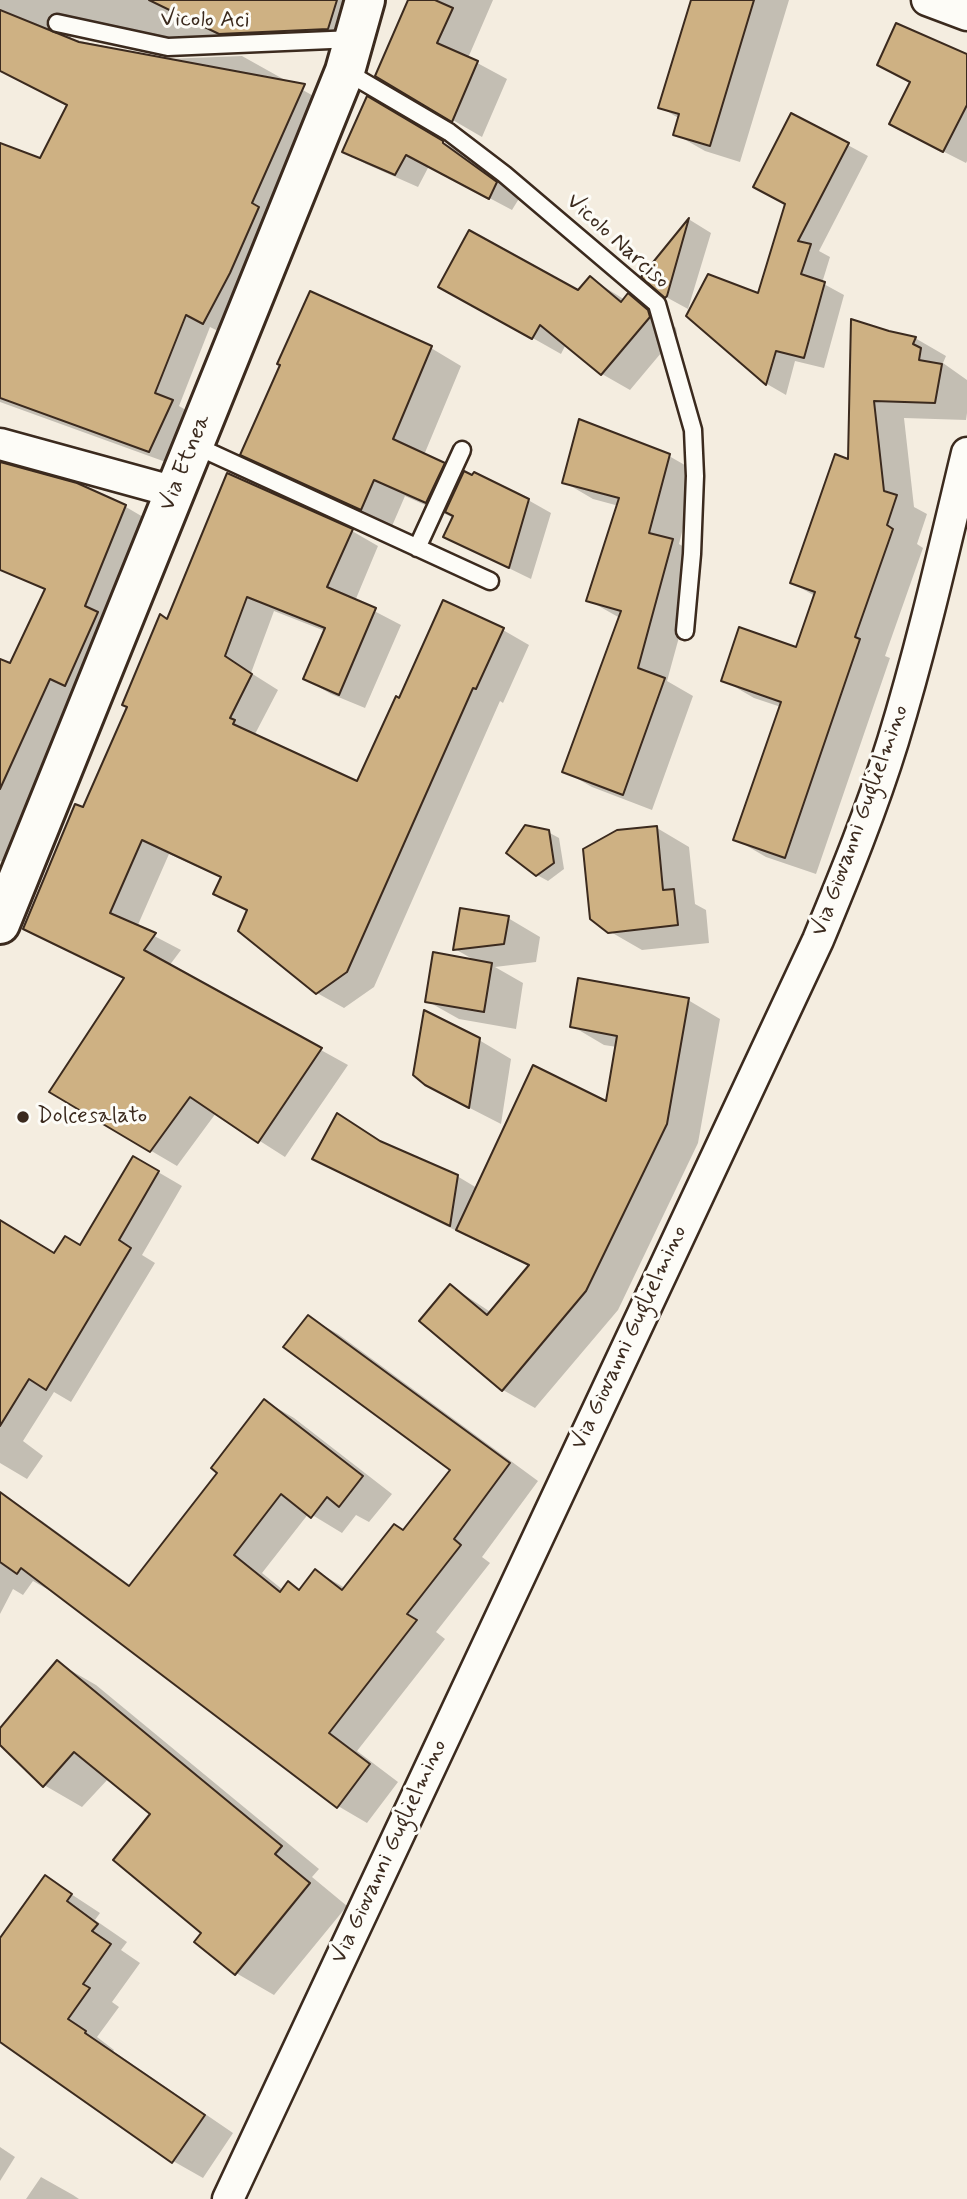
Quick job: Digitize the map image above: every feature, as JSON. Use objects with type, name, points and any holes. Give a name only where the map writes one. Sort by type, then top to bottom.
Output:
[{"type":"main road","name":"Via Etnea","points":[[0,924],[350,55],[365,0]]},
{"type":"street","points":[[927,0],[967,15]]},
{"type":"street","points":[[0,444],[175,492]]},
{"type":"street","name":"Via Giovanni Guglielmino","points":[[228,2199],[818,940],[858,843],[893,742],[967,453]]},
{"type":"lane","name":"Vicolo Aci","points":[[57,23],[168,47],[350,55]]},
{"type":"lane","name":"Vicolo Narciso","points":[[350,55],[504,174],[657,304],[693,429],[695,476],[692,554],[685,631]]},
{"type":"lane","points":[[194,445],[490,581]]},
{"type":"lane","points":[[417,548],[462,450]]},
{"type":"building","points":[[149,0],[337,0],[328,29],[219,34]]},
{"type":"building","points":[[408,0],[435,0],[453,8],[437,43],[478,61],[452,122],[375,76]]},
{"type":"building","points":[[691,0],[754,0],[710,146],[673,135],[679,114],[658,108]]},
{"type":"building","points":[[0,10],[79,42],[305,84],[252,203],[259,207],[230,273],[203,324],[186,315],[155,393],[173,400],[149,452],[0,398],[0,143],[40,158],[67,105],[0,71]]},
{"type":"building","points":[[896,23],[967,54],[967,105],[943,152],[889,124],[910,82],[877,65]]},
{"type":"building","points":[[367,96],[443,141],[497,182],[489,199],[406,155],[395,175],[342,152]]},
{"type":"building","points":[[791,113],[849,143],[798,241],[811,244],[801,274],[825,282],[804,358],[776,351],[766,385],[686,316],[708,274],[758,293],[785,204],[753,187]]},
{"type":"building","points":[[689,218],[667,296],[665,298],[641,277]]},
{"type":"building","points":[[469,230],[578,290],[590,276],[621,302],[628,293],[648,310],[650,317],[601,375],[540,325],[532,339],[438,287]]},
{"type":"building","points":[[310,291],[432,346],[393,439],[445,463],[426,503],[374,480],[361,510],[240,455]]},
{"type":"building","points":[[851,319],[916,337],[913,344],[921,348],[919,360],[942,364],[935,403],[874,401],[884,491],[897,495],[887,525],[893,529],[855,637],[860,639],[785,858],[733,840],[781,702],[721,681],[739,627],[796,647],[815,592],[790,583],[835,454],[848,459]]},
{"type":"building","points":[[579,419],[670,454],[649,533],[673,539],[638,668],[665,678],[623,795],[562,772],[621,611],[586,601],[619,498],[562,483]]},
{"type":"building","points":[[0,462],[77,483],[126,505],[85,606],[98,612],[65,686],[50,679],[0,789],[0,659],[10,663],[45,589],[0,570]]},
{"type":"building","points":[[464,471],[472,475],[474,472],[529,499],[509,568],[443,537],[453,516],[445,512]]},
{"type":"building","points":[[227,473],[353,529],[327,587],[376,608],[339,695],[303,679],[325,628],[247,597],[225,656],[252,674],[230,718],[235,720],[233,724],[357,781],[396,696],[399,698],[443,600],[504,628],[476,689],[473,688],[347,972],[316,994],[238,931],[247,910],[213,894],[221,877],[142,840],[110,913],[156,933],[144,950],[322,1048],[258,1143],[190,1097],[150,1152],[49,1092],[124,978],[23,929],[75,804],[83,807],[127,707],[122,705],[160,614],[167,619]]},
{"type":"building","points":[[525,825],[549,830],[554,863],[536,876],[506,853]]},
{"type":"building","points":[[657,826],[663,890],[674,889],[678,925],[608,933],[590,919],[583,849],[617,830]]},
{"type":"building","points":[[460,908],[509,916],[504,944],[453,950]]},
{"type":"building","points":[[433,952],[492,963],[484,1012],[425,1002]]},
{"type":"building","points":[[578,978],[689,998],[667,1124],[586,1291],[502,1391],[419,1321],[450,1284],[487,1315],[529,1265],[456,1230],[533,1065],[606,1101],[617,1036],[570,1027]]},
{"type":"building","points":[[424,1010],[480,1038],[469,1108],[425,1085],[413,1075]]},
{"type":"building","points":[[337,1113],[380,1141],[458,1175],[450,1226],[312,1159]]},
{"type":"building","points":[[133,1156],[159,1171],[119,1240],[131,1248],[46,1390],[29,1379],[0,1426],[0,1220],[54,1253],[65,1236],[80,1245]]},
{"type":"building","points":[[308,1315],[510,1463],[454,1539],[461,1545],[407,1614],[417,1620],[329,1733],[370,1764],[337,1808],[21,1568],[17,1574],[0,1562],[0,1492],[129,1586],[217,1473],[211,1468],[264,1399],[363,1476],[339,1507],[327,1497],[311,1518],[281,1494],[234,1555],[280,1592],[288,1581],[299,1590],[315,1569],[342,1590],[394,1524],[403,1530],[450,1470],[283,1347]]},
{"type":"building","points":[[57,1660],[282,1846],[275,1854],[310,1883],[235,1975],[194,1942],[201,1933],[113,1860],[150,1814],[74,1752],[43,1787],[0,1745],[0,1728]]},
{"type":"building","points":[[45,1875],[72,1894],[67,1901],[98,1924],[92,1931],[111,1944],[83,1984],[90,1988],[68,2019],[205,2115],[172,2163],[0,2042],[0,1938]]},
{"type":"place","name":"Dolcesalato","points":[[23,1117]]}]
